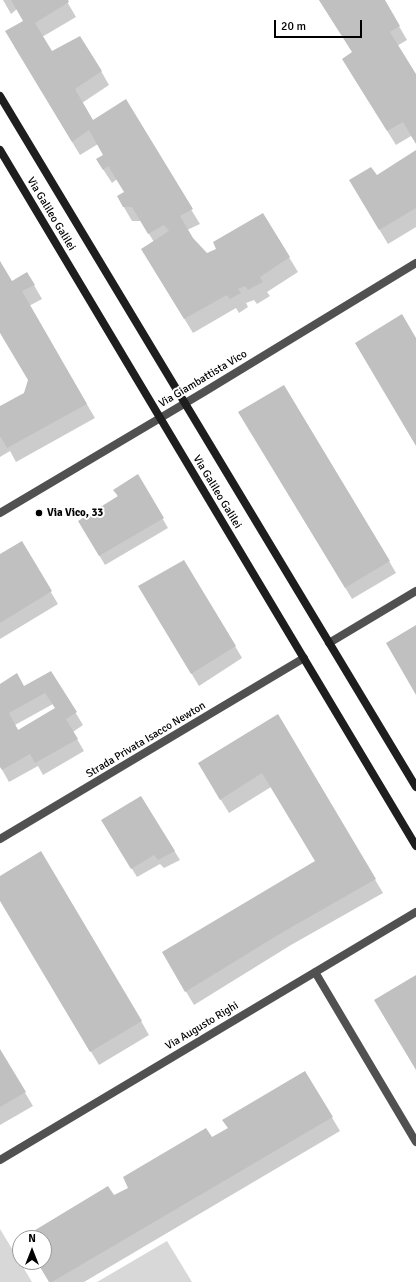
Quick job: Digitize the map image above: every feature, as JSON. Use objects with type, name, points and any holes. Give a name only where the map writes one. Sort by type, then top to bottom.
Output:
[{"type":"street","name":"Via Galileo Galilei","points":[[0,96],[416,787]]},
{"type":"street","name":"Via Galileo Galilei","points":[[0,150],[416,846]]},
{"type":"street","name":"Via Giambattista Vico","points":[[0,513],[416,263]]},
{"type":"street","points":[[329,643],[416,591]]},
{"type":"street","name":"Strada Privata Isacco Newton","points":[[0,839],[304,658]]},
{"type":"street","name":"Via Augusto Righi","points":[[0,1160],[416,912]]},
{"type":"street","points":[[315,972],[416,1142]]},
{"type":"shaded area","points":[[0,1229],[12,1249],[12,1270],[25,1270],[32,1282],[0,1282]]},
{"type":"shaded area","points":[[167,1241],[192,1282],[97,1282]]},
{"type":"building","points":[[11,0],[68,0],[69,2],[35,23],[52,51],[80,36],[102,71],[75,89],[93,120],[126,99],[193,209],[180,216],[193,238],[207,253],[216,249],[213,242],[263,213],[290,257],[260,277],[263,282],[248,290],[245,286],[238,289],[241,293],[230,299],[227,295],[184,319],[141,249],[169,231],[164,225],[148,234],[132,207],[123,207],[117,196],[124,192],[108,166],[103,170],[96,159],[103,155],[89,130],[72,142],[5,31],[23,21]]},
{"type":"building","points":[[319,0],[385,0],[400,26],[390,32],[416,74],[416,144],[403,122],[387,131],[342,59],[352,52]]},
{"type":"building","points":[[416,150],[416,208],[379,230],[349,180],[371,167],[377,175]]},
{"type":"building","points":[[0,261],[12,281],[27,272],[35,285],[22,291],[87,404],[7,448],[1,437],[0,438],[0,406],[24,393],[28,380],[0,333]]},
{"type":"building","points":[[402,314],[416,338],[416,446],[355,343]]},
{"type":"building","points":[[284,385],[390,561],[345,588],[238,412]]},
{"type":"building","points":[[138,474],[164,518],[99,556],[78,521],[118,496],[113,490]]},
{"type":"building","points":[[22,541],[52,591],[0,623],[0,554]]},
{"type":"building","points":[[184,560],[236,646],[191,674],[138,586]]},
{"type":"building","points":[[416,625],[416,695],[386,643]]},
{"type":"building","points":[[51,671],[77,712],[66,719],[78,739],[35,763],[30,754],[2,770],[0,767],[0,684],[17,673],[24,686]],"holes":[[[45,693],[55,708],[18,730],[9,713]]]},
{"type":"building","points":[[278,714],[376,879],[283,932],[185,992],[162,952],[315,861],[262,773],[220,800],[198,763]]},
{"type":"building","points":[[141,796],[175,851],[158,860],[154,855],[131,869],[101,820]]},
{"type":"building","points":[[41,851],[142,1021],[90,1052],[0,901],[0,876]]},
{"type":"building","points":[[416,975],[416,1070],[374,1000]]},
{"type":"building","points":[[0,1049],[26,1092],[0,1107]]},
{"type":"building","points":[[305,1071],[333,1117],[52,1282],[49,1282],[42,1270],[52,1270],[52,1230],[35,1230],[108,1186],[114,1195],[128,1188],[123,1177],[206,1128],[212,1137],[228,1128],[222,1120]]},
{"type":"place","name":"Via Vico, 33","points":[[39,513]]}]
